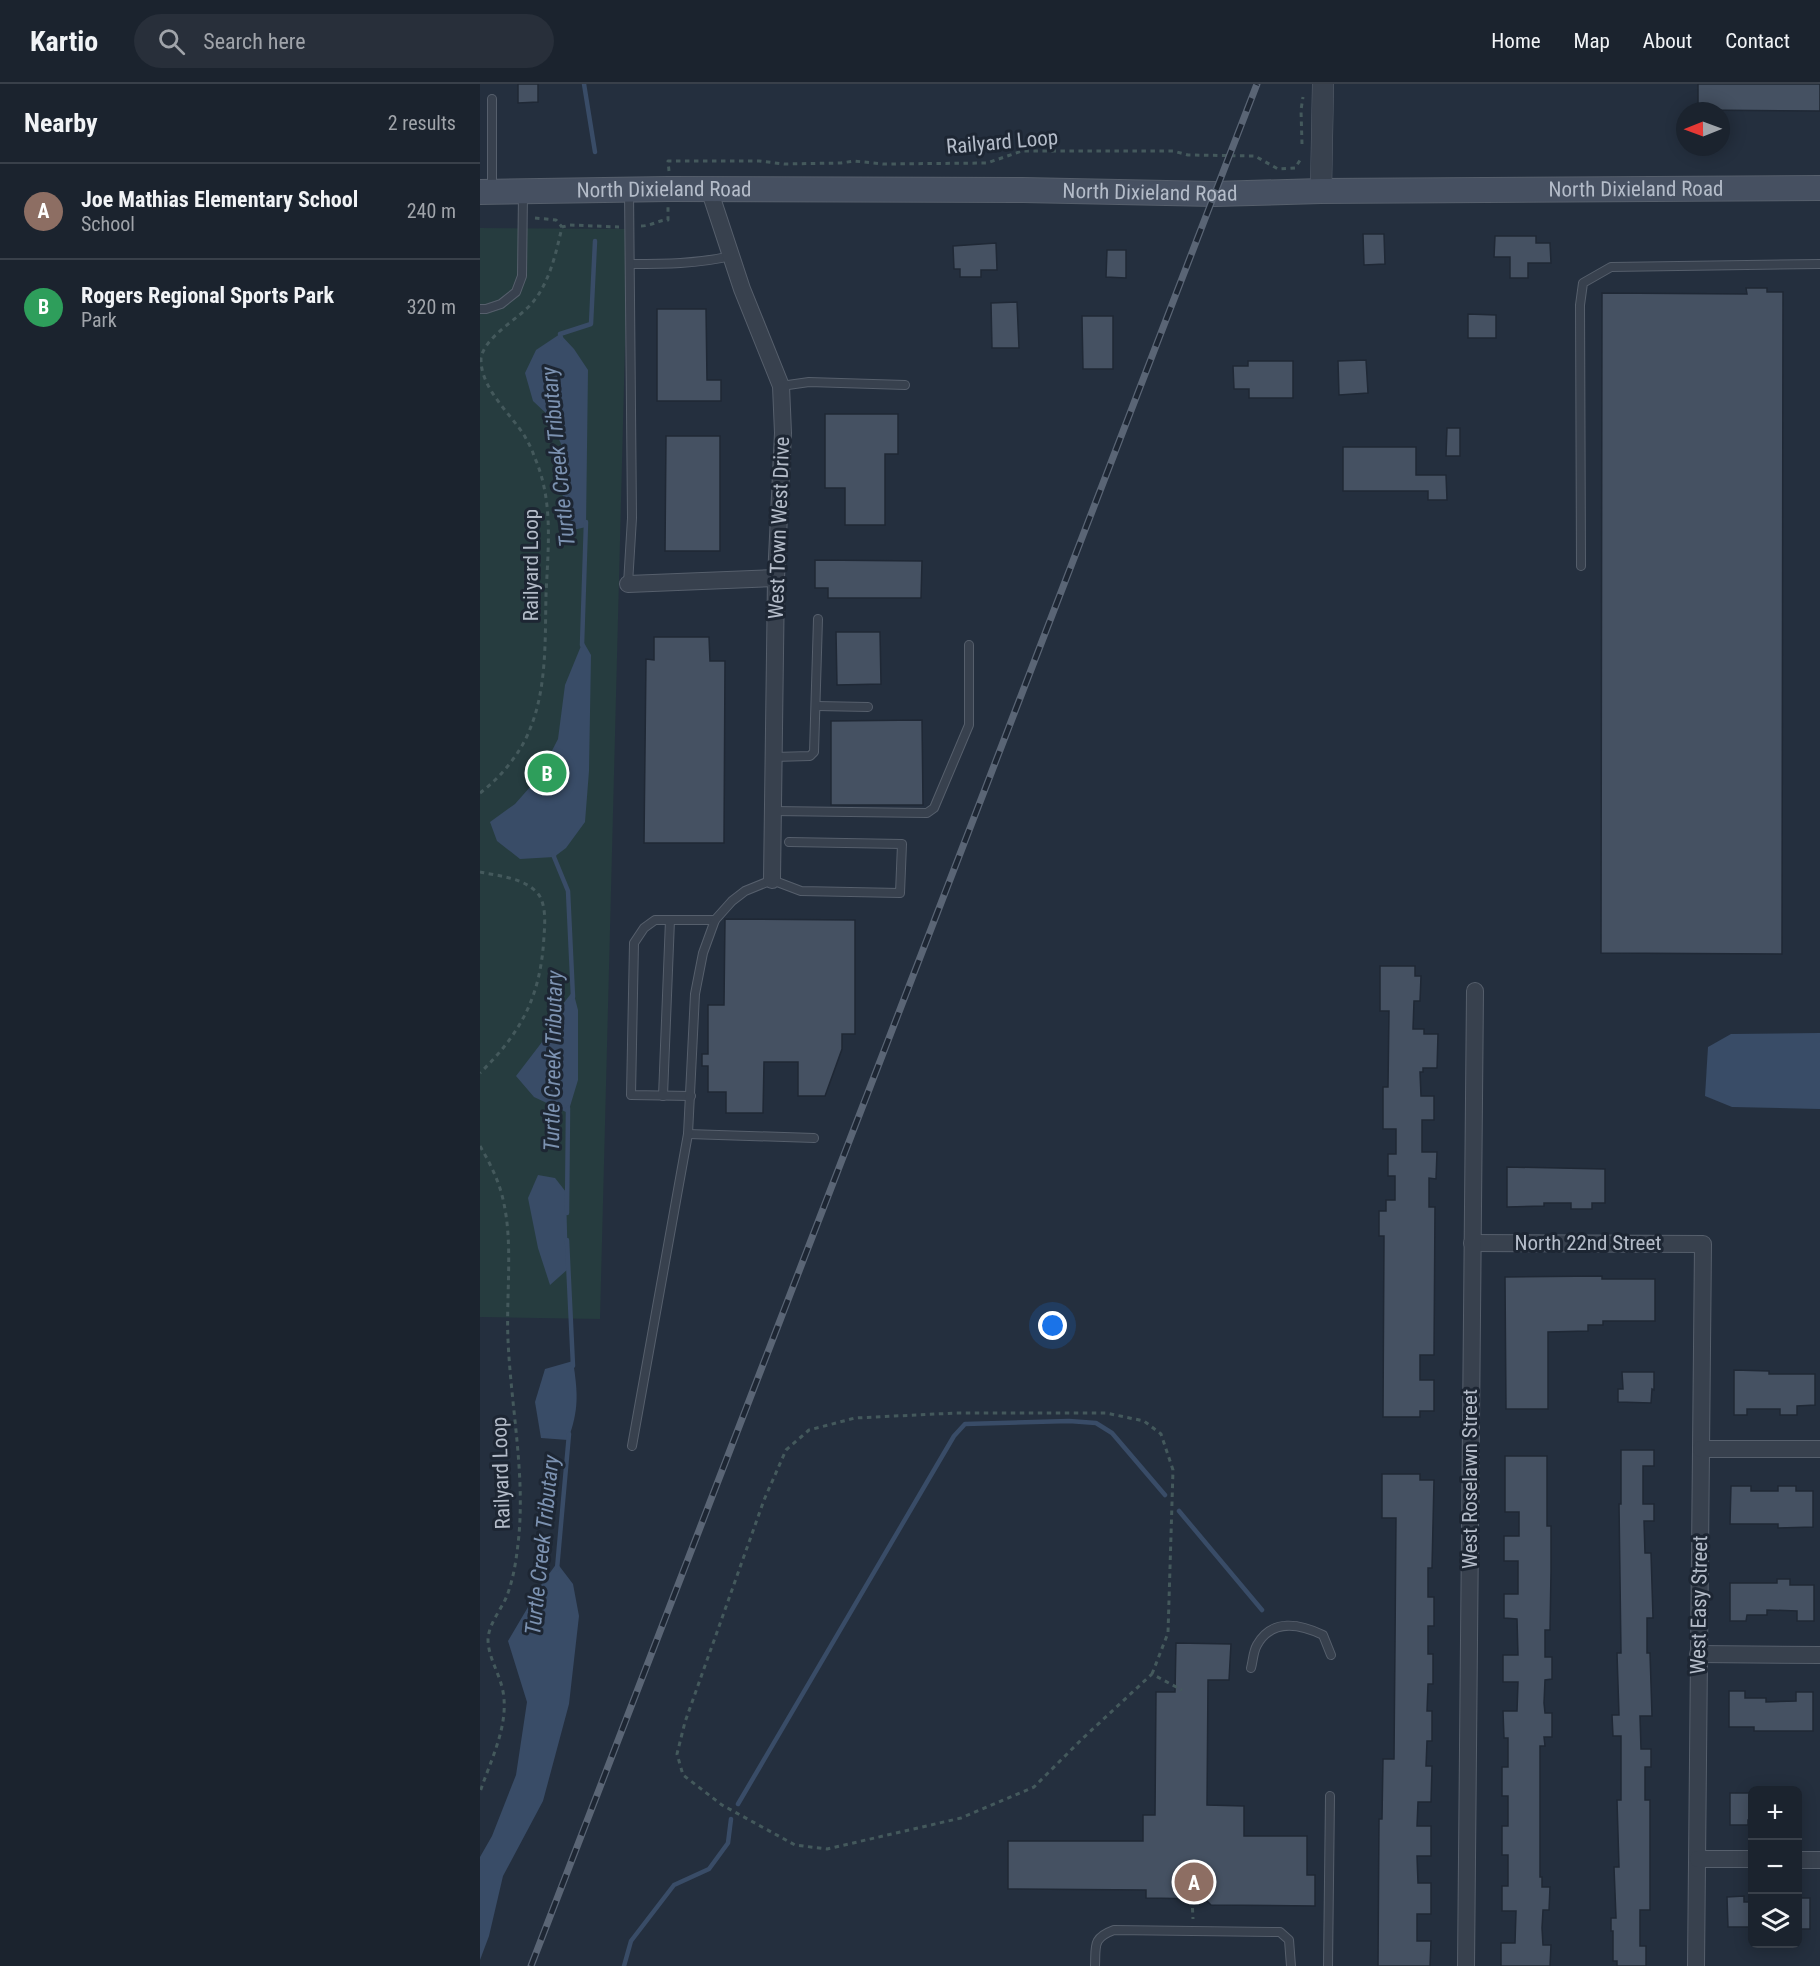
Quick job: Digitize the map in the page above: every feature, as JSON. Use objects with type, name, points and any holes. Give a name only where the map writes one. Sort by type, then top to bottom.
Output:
[{"type":"main road","name":"North Dixieland Road","points":[[486,192],[709,189],[1012,190],[1214,194],[1321,191],[1820,188]]},
{"type":"street","points":[[1313,88],[1321,191]]},
{"type":"street","name":"West Town West Drive","points":[[709,189],[742,289],[781,386],[783,433],[776,578],[772,880]]},
{"type":"street","points":[[628,584],[776,578]]},
{"type":"street","name":"West Roselawn Street","points":[[1466,1966],[1474,992]]},
{"type":"street","name":"North 22nd Street","points":[[1472,1243],[1703,1244]]},
{"type":"street","name":"West Easy Street","points":[[1696,1966],[1703,1244]]},
{"type":"street","points":[[1701,1449],[1820,1449]]},
{"type":"street","points":[[1698,1654],[1820,1655]]},
{"type":"street","points":[[1698,1859],[1748,1859]]},
{"type":"street","points":[[1802,1860],[1820,1860]]},
{"type":"lane","points":[[486,192],[492,99]]},
{"type":"lane","points":[[628,584],[632,518],[629,190]]},
{"type":"lane","points":[[480,309],[501,304],[516,292],[522,276],[523,192]]},
{"type":"lane","points":[[630,264],[681,264],[731,256]]},
{"type":"lane","points":[[1581,566],[1580,305],[1583,283],[1611,267],[1820,264]]},
{"type":"lane","points":[[781,386],[809,382],[905,386]]},
{"type":"lane","points":[[774,757],[810,756],[814,752],[818,619]]},
{"type":"lane","points":[[773,811],[927,813],[934,808],[969,725],[969,645]]},
{"type":"lane","points":[[817,706],[868,707]]},
{"type":"lane","points":[[632,1446],[688,1134],[695,994],[703,953],[715,920],[732,901],[745,891],[772,880],[801,891],[900,893],[902,844],[789,842]]},
{"type":"lane","points":[[691,1096],[631,1095],[634,943],[644,928],[655,920],[715,920]]},
{"type":"lane","points":[[663,1096],[670,920]]},
{"type":"lane","points":[[688,1134],[814,1138]]},
{"type":"lane","points":[[1251,1668],[1256,1646],[1269,1631],[1285,1626],[1305,1627],[1323,1635],[1331,1655]]},
{"type":"lane","points":[[1328,1966],[1330,1796]]},
{"type":"lane","points":[[1095,1966],[1096,1941],[1102,1934],[1114,1930],[1280,1932],[1289,1940],[1291,1966]]},
{"type":"path","name":"Railyard Loop","points":[[669,171],[668,161],[759,161],[784,164],[854,161],[884,164],[987,163],[1022,151],[1173,151],[1188,155],[1230,154],[1255,156],[1278,169],[1294,168],[1302,158],[1301,110],[1313,88]]},
{"type":"path","points":[[562,227],[570,225],[652,226],[661,220],[668,220],[668,211]]},
{"type":"path","points":[[546,218],[556,220],[562,227]]},
{"type":"path","points":[[480,346],[484,350],[492,339],[532,303],[544,286],[562,227]]},
{"type":"path","name":"Railyard Loop","points":[[480,793],[500,774],[515,754],[530,730],[540,698],[549,542],[549,521],[542,478],[526,437],[486,384],[481,358],[484,350]]},
{"type":"path","points":[[480,872],[509,878],[528,886],[538,895],[543,905],[544,930],[543,963],[536,991],[522,1020],[502,1051],[480,1073]]},
{"type":"path","name":"Railyard Loop","points":[[480,1146],[496,1174],[504,1205],[508,1237],[508,1341],[520,1491],[518,1543],[514,1571],[507,1596],[488,1636],[489,1649],[502,1688],[504,1708],[502,1726],[480,1792]]},
{"type":"path","points":[[956,1413],[1106,1413],[1144,1421],[1161,1434],[1173,1470],[1168,1633],[1152,1674],[1034,1787],[961,1818],[827,1849],[795,1845],[722,1805],[683,1775],[676,1754],[685,1722],[764,1500],[786,1450],[809,1430],[855,1418],[956,1413]]},
{"type":"path","points":[[1152,1674],[1182,1690]]},
{"type":"path","points":[[1192,1899],[1193,1921]]},
{"type":"green space","points":[[480,228],[628,229],[600,1319],[480,1317]]},
{"type":"water","points":[[560,334],[574,349],[588,370],[586,527],[573,530],[561,490],[561,444],[549,416],[533,401],[525,373],[536,350]]},
{"type":"water","points":[[583,641],[591,655],[589,771],[585,822],[566,848],[554,857],[520,859],[497,841],[490,822],[515,804],[538,778],[558,739],[565,685]]},
{"type":"water","points":[[573,991],[578,1010],[578,1080],[568,1113],[534,1097],[516,1076],[552,1029],[563,1004]]},
{"type":"water","points":[[1820,1033],[1820,1109],[1732,1107],[1705,1096],[1708,1047],[1731,1034]]},
{"type":"water","points":[[538,1175],[555,1178],[566,1192],[568,1269],[550,1285],[538,1248],[528,1198]]},
{"type":"water","points":[[573,1361],[576,1401],[568,1440],[541,1438],[535,1402],[545,1369]]},
{"type":"water","points":[[557,1563],[573,1584],[579,1616],[569,1704],[543,1801],[503,1876],[489,1936],[480,1960],[480,1857],[492,1836],[516,1775],[527,1702],[508,1641],[541,1585]]},
{"type":"building","points":[[518,84],[538,84],[538,102],[518,103]]},
{"type":"building","points":[[1698,84],[1820,84],[1820,111],[1730,110],[1730,102],[1698,102]]},
{"type":"building","points":[[1363,234],[1384,234],[1385,264],[1364,265]]},
{"type":"building","points":[[1495,236],[1536,236],[1536,243],[1550,243],[1551,263],[1528,263],[1528,278],[1510,278],[1510,257],[1494,257]]},
{"type":"building","points":[[996,243],[997,270],[981,270],[981,277],[960,277],[960,269],[954,269],[953,246]]},
{"type":"building","points":[[1107,250],[1126,250],[1126,278],[1106,277]]},
{"type":"building","points":[[1746,288],[1767,288],[1767,292],[1783,292],[1782,954],[1601,953],[1602,293],[1747,294]]},
{"type":"building","points":[[1017,302],[1019,348],[992,348],[991,303]]},
{"type":"building","points":[[657,309],[706,309],[707,380],[721,380],[721,401],[657,401]]},
{"type":"building","points":[[1468,314],[1496,315],[1496,338],[1468,338]]},
{"type":"building","points":[[1082,316],[1113,316],[1113,369],[1083,369]]},
{"type":"building","points":[[1366,360],[1368,393],[1339,395],[1338,361]]},
{"type":"building","points":[[1248,361],[1293,361],[1293,398],[1249,398],[1249,389],[1234,389],[1233,366],[1248,366]]},
{"type":"building","points":[[825,414],[898,414],[898,454],[885,454],[885,525],[845,525],[845,488],[825,488]]},
{"type":"building","points":[[1447,428],[1460,428],[1460,456],[1446,456]]},
{"type":"building","points":[[666,436],[720,436],[720,551],[665,551]]},
{"type":"building","points":[[1343,447],[1416,447],[1416,475],[1446,475],[1447,500],[1428,500],[1428,491],[1343,491]]},
{"type":"building","points":[[815,560],[922,561],[921,598],[828,598],[828,588],[815,588]]},
{"type":"building","points":[[836,632],[880,632],[881,684],[837,685]]},
{"type":"building","points":[[654,637],[709,637],[710,661],[725,661],[724,843],[644,843],[646,659],[654,660]]},
{"type":"building","points":[[922,720],[923,805],[831,805],[831,721]]},
{"type":"building","points":[[725,919],[855,920],[855,1034],[842,1034],[842,1049],[825,1096],[798,1096],[798,1062],[764,1062],[763,1113],[726,1113],[726,1092],[708,1092],[708,1066],[702,1066],[702,1054],[708,1054],[708,1005],[724,1005]]},
{"type":"building","points":[[1380,966],[1415,966],[1415,976],[1421,976],[1420,1001],[1414,1001],[1413,1029],[1424,1029],[1424,1034],[1438,1034],[1437,1068],[1423,1068],[1423,1072],[1420,1072],[1421,1096],[1434,1096],[1434,1120],[1422,1120],[1422,1152],[1437,1152],[1436,1179],[1429,1178],[1429,1207],[1435,1207],[1434,1355],[1420,1355],[1420,1380],[1434,1380],[1434,1411],[1420,1411],[1420,1417],[1383,1417],[1384,1236],[1379,1236],[1379,1211],[1386,1211],[1386,1200],[1395,1200],[1395,1176],[1388,1176],[1388,1154],[1396,1154],[1396,1129],[1383,1129],[1383,1087],[1388,1087],[1389,1011],[1380,1011]]},
{"type":"building","points":[[1507,1167],[1605,1169],[1605,1203],[1592,1203],[1592,1209],[1571,1209],[1571,1203],[1507,1207]]},
{"type":"building","points":[[1602,1276],[1602,1279],[1655,1279],[1655,1321],[1603,1321],[1603,1325],[1588,1325],[1588,1331],[1548,1332],[1548,1409],[1506,1409],[1505,1277]]},
{"type":"building","points":[[1734,1370],[1769,1371],[1769,1374],[1815,1374],[1815,1405],[1797,1406],[1797,1415],[1780,1415],[1780,1409],[1747,1409],[1747,1415],[1734,1415]]},
{"type":"building","points":[[1622,1372],[1654,1372],[1651,1403],[1618,1402],[1618,1389],[1623,1389]]},
{"type":"building","points":[[1621,1450],[1654,1450],[1654,1466],[1643,1466],[1643,1504],[1654,1504],[1654,1521],[1644,1521],[1645,1553],[1651,1553],[1653,1618],[1647,1618],[1647,1653],[1650,1653],[1652,1716],[1640,1716],[1641,1749],[1651,1749],[1651,1767],[1645,1767],[1645,1800],[1650,1800],[1650,1910],[1640,1910],[1640,1946],[1646,1946],[1646,1966],[1617,1966],[1617,1961],[1613,1961],[1613,1931],[1611,1931],[1611,1918],[1616,1918],[1614,1867],[1619,1867],[1617,1800],[1621,1800],[1621,1736],[1613,1736],[1612,1715],[1619,1715],[1617,1653],[1621,1653],[1619,1504],[1621,1504]]},
{"type":"building","points":[[1505,1456],[1547,1456],[1547,1526],[1551,1526],[1551,1572],[1550,1630],[1545,1630],[1545,1657],[1552,1657],[1552,1679],[1545,1680],[1544,1703],[1545,1713],[1552,1713],[1552,1737],[1544,1737],[1545,1746],[1540,1746],[1540,1877],[1542,1877],[1542,1887],[1550,1887],[1549,1910],[1543,1910],[1542,1928],[1543,1945],[1551,1945],[1550,1966],[1501,1966],[1501,1943],[1515,1943],[1516,1911],[1502,1911],[1502,1886],[1508,1886],[1508,1855],[1502,1855],[1502,1826],[1508,1826],[1508,1796],[1502,1796],[1502,1767],[1508,1767],[1508,1738],[1504,1738],[1503,1711],[1517,1711],[1518,1682],[1503,1682],[1503,1655],[1518,1655],[1517,1619],[1504,1618],[1504,1594],[1518,1594],[1518,1561],[1504,1561],[1504,1536],[1519,1536],[1519,1512],[1505,1512]]},
{"type":"building","points":[[1382,1474],[1420,1474],[1420,1480],[1434,1480],[1432,1568],[1428,1568],[1428,1597],[1434,1597],[1434,1626],[1428,1626],[1428,1654],[1433,1654],[1433,1684],[1428,1684],[1427,1711],[1432,1711],[1432,1741],[1427,1741],[1426,1766],[1432,1766],[1431,1802],[1418,1802],[1417,1826],[1431,1826],[1431,1856],[1417,1856],[1418,1883],[1431,1883],[1431,1914],[1417,1914],[1417,1941],[1431,1941],[1430,1966],[1378,1966],[1379,1819],[1382,1819],[1383,1759],[1394,1759],[1395,1644],[1396,1518],[1382,1518]]},
{"type":"building","points":[[1731,1486],[1751,1486],[1751,1491],[1778,1491],[1778,1486],[1796,1486],[1796,1491],[1813,1491],[1813,1527],[1778,1528],[1778,1524],[1730,1524]]},
{"type":"building","points":[[1777,1579],[1790,1579],[1790,1585],[1814,1585],[1814,1621],[1797,1621],[1797,1611],[1767,1610],[1767,1615],[1747,1615],[1746,1621],[1730,1621],[1730,1583],[1777,1583]]},
{"type":"building","points":[[1176,1643],[1231,1644],[1229,1680],[1208,1680],[1207,1805],[1244,1806],[1244,1836],[1307,1836],[1307,1875],[1315,1875],[1315,1906],[1211,1905],[1205,1899],[1146,1898],[1146,1890],[1008,1889],[1008,1841],[1143,1841],[1143,1815],[1155,1815],[1156,1692],[1175,1692]]},
{"type":"building","points":[[1729,1691],[1745,1691],[1745,1698],[1766,1698],[1766,1702],[1796,1701],[1796,1692],[1813,1692],[1813,1731],[1754,1731],[1754,1727],[1729,1727]]},
{"type":"building","points":[[1730,1793],[1748,1793],[1748,1825],[1730,1825]]},
{"type":"building","points":[[1744,1896],[1744,1902],[1748,1902],[1748,1927],[1728,1927],[1727,1897]]},
{"type":"building","points":[[1802,1898],[1810,1898],[1810,1929],[1802,1929]]},
{"type":"waterway","name":"Turtle Creek Tributary","points":[[584,84],[595,152]]},
{"type":"waterway","name":"Turtle Creek Tributary","points":[[561,338],[560,334],[591,324],[595,241]]},
{"type":"waterway","name":"Turtle Creek Tributary","points":[[582,645],[586,522]]},
{"type":"waterway","name":"Turtle Creek Tributary","points":[[554,853],[568,891],[573,997]]},
{"type":"waterway","name":"Turtle Creek Tributary","points":[[567,1213],[568,1108]]},
{"type":"waterway","name":"Turtle Creek Tributary","points":[[567,1240],[573,1366]]},
{"type":"waterway","points":[[738,1804],[954,1436],[965,1424],[1069,1421],[1096,1423],[1112,1433],[1165,1495]]},
{"type":"waterway","name":"Turtle Creek Tributary","points":[[557,1569],[569,1434]]},
{"type":"waterway","points":[[1179,1511],[1262,1610]]},
{"type":"waterway","points":[[624,1966],[631,1941],[674,1885],[709,1869],[728,1843],[731,1819]]},
{"type":"railway","points":[[531,1966],[1257,84]]},
{"type":"place","name":"Rogers Regional Sports Park","points":[[547,773]]},
{"type":"place","name":"Joe Mathias Elementary School","points":[[1194,1882]]}]
